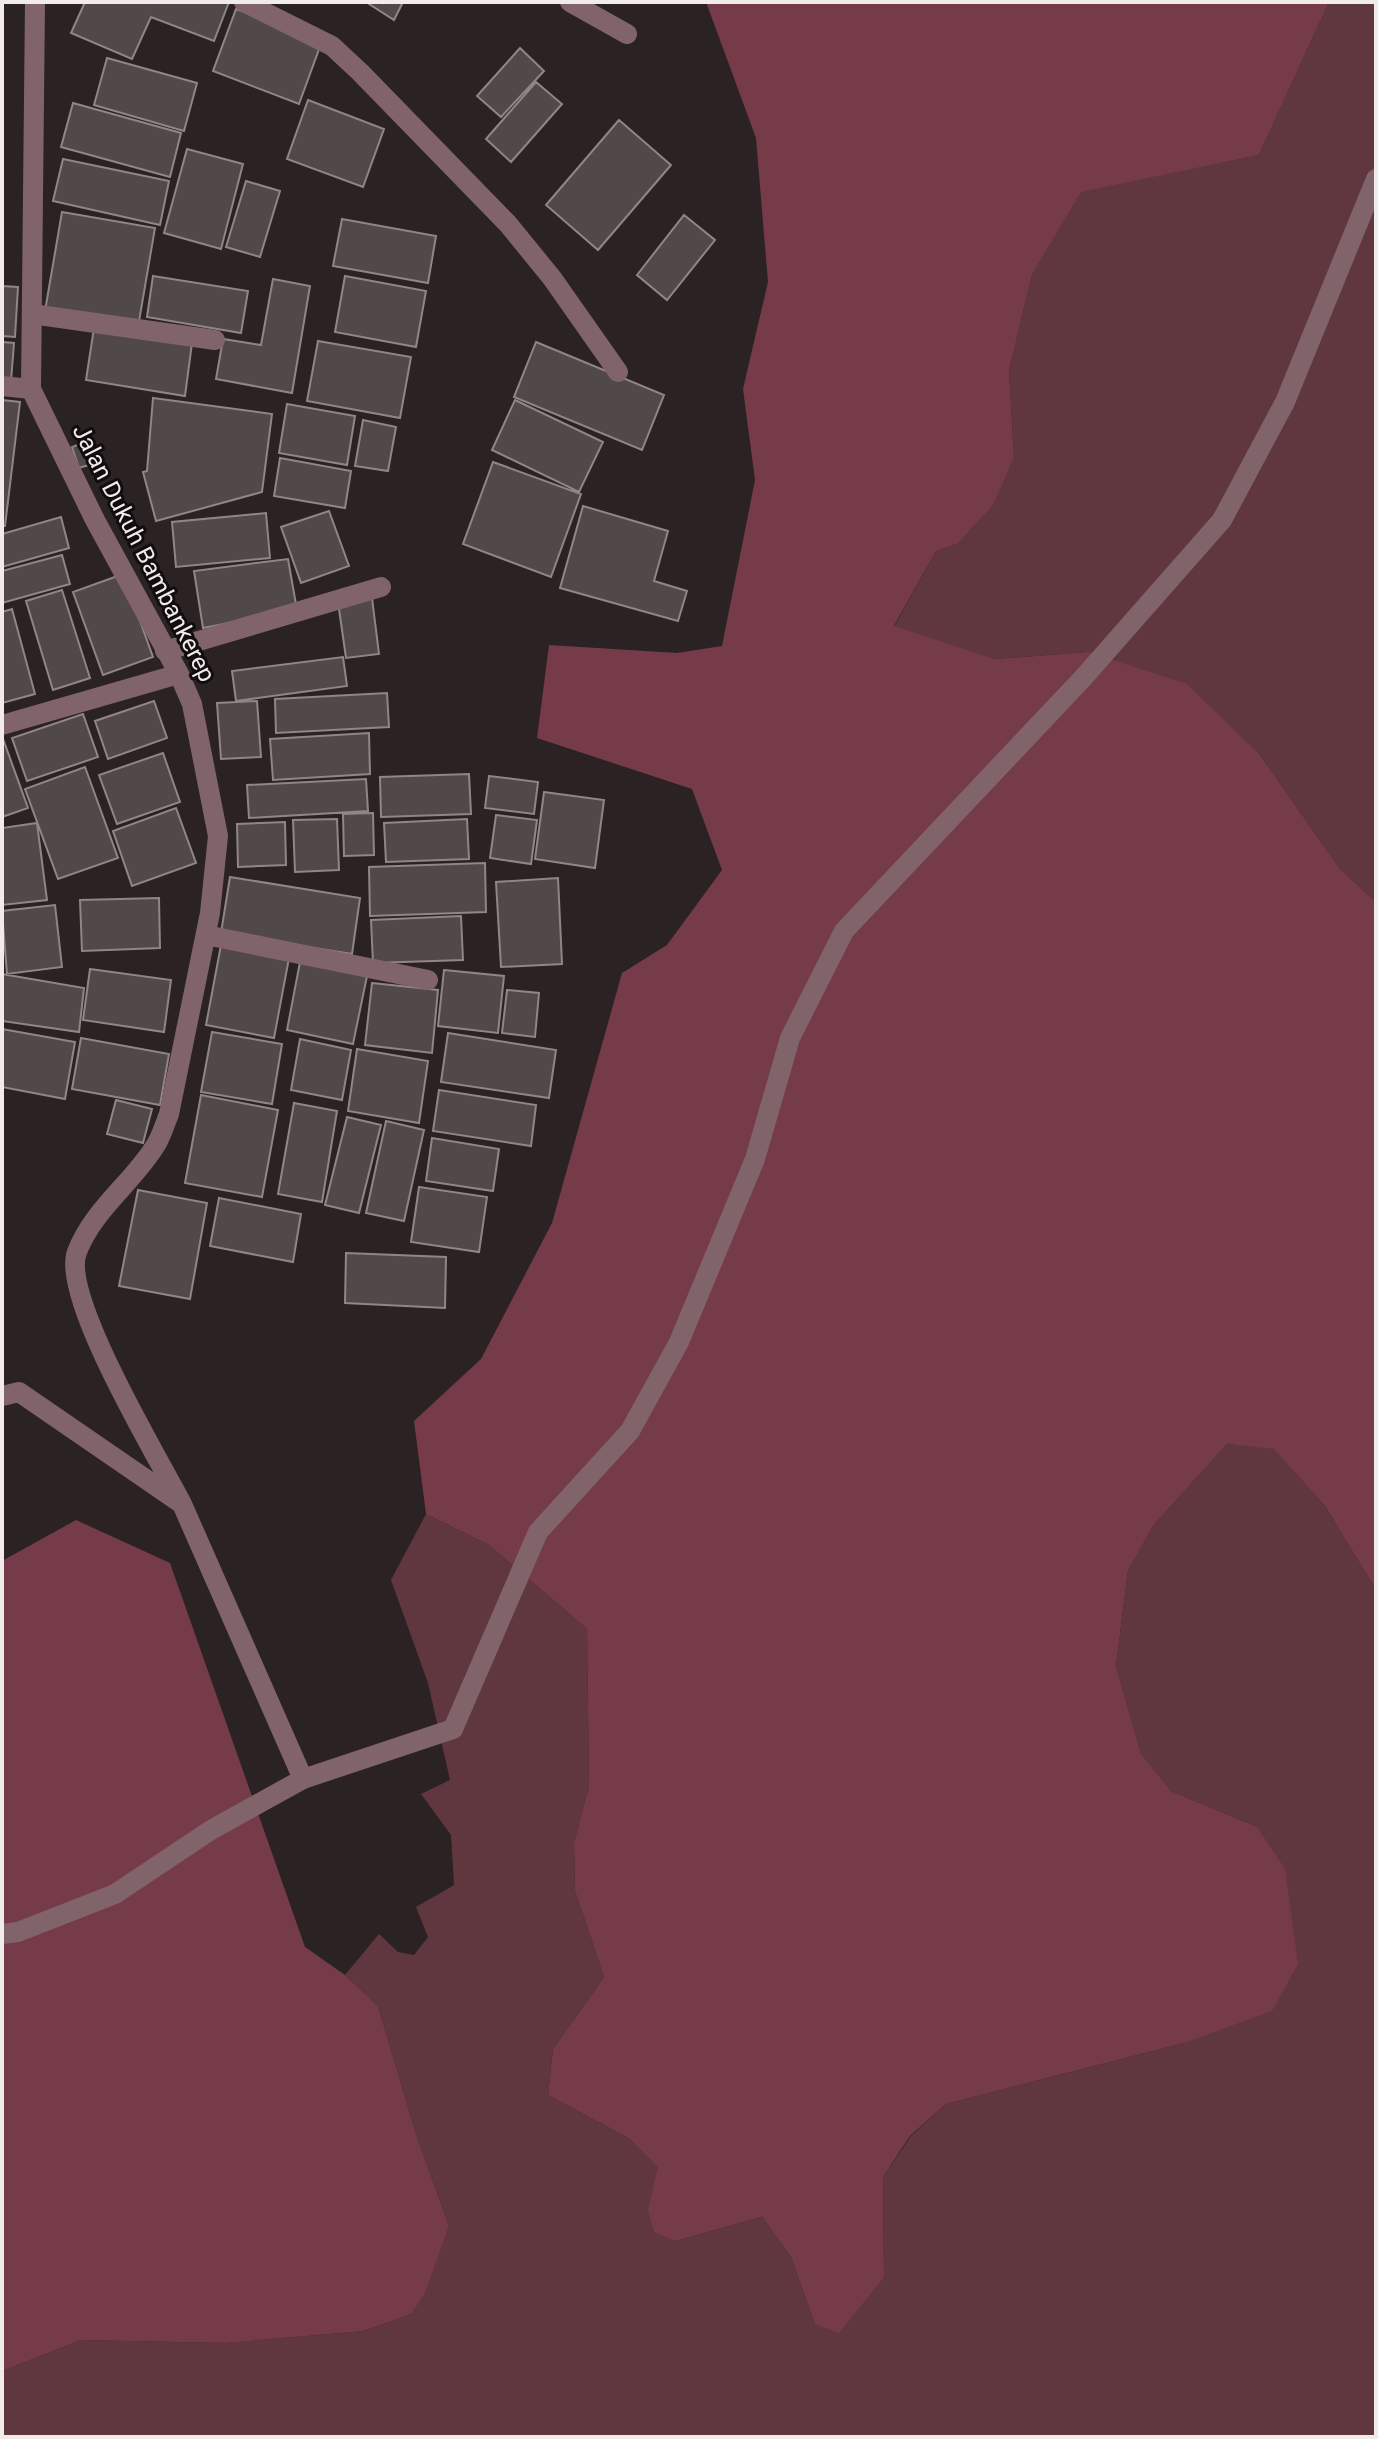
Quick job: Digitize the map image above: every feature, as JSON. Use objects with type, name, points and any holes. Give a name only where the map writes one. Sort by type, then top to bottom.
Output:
[{"type":"street","name":"Jalan Dukuh Bambankerep","points":[[35,2],[31,389],[95,520],[179,674],[192,704],[218,836],[206,935],[169,1114],[156,1144],[86,1235],[76,1253],[75,1266],[79,1292],[100,1349],[182,1504],[303,1779]]},
{"type":"street","points":[[244,2],[332,46],[360,72],[508,224],[552,278],[618,372]]},
{"type":"street","points":[[570,2],[627,34]]},
{"type":"street","points":[[2,1934],[18,1932],[115,1894],[211,1830],[303,1779],[453,1729],[538,1532],[630,1431],[679,1342],[755,1159],[790,1038],[844,931],[1083,678],[1222,520],[1285,402],[1376,179]]},
{"type":"street","points":[[32,314],[215,340]]},
{"type":"street","points":[[2,386],[31,389]]},
{"type":"street","points":[[165,651],[381,587]]},
{"type":"street","points":[[2,725],[179,674]]},
{"type":"street","points":[[206,935],[428,980]]},
{"type":"street","points":[[2,1396],[19,1392],[182,1504]]},
{"type":"shaded area","points":[[706,2],[1329,2],[1259,155],[1081,192],[1032,275],[1009,371],[1014,457],[993,505],[957,544],[936,551],[894,626],[995,659],[1088,652],[1187,684],[1260,755],[1340,869],[1376,902],[1376,1590],[1325,1506],[1274,1449],[1227,1444],[1153,1526],[1128,1571],[1116,1666],[1141,1754],[1171,1791],[1257,1827],[1285,1869],[1298,1964],[1272,2011],[1184,2043],[946,2104],[910,2136],[883,2177],[884,2277],[839,2333],[815,2324],[791,2257],[762,2217],[675,2241],[654,2232],[648,2210],[658,2167],[630,2139],[548,2095],[553,2049],[604,1977],[575,1891],[574,1842],[589,1786],[587,1629],[489,1545],[426,1514],[414,1421],[481,1359],[552,1223],[622,973],[667,945],[722,870],[692,789],[537,738],[549,645],[677,653],[722,646],[755,480],[743,389],[768,282],[756,138]]},
{"type":"shaded area","points":[[1329,2],[1376,2],[1376,902],[1340,869],[1260,755],[1088,652],[995,659],[894,627],[936,551],[957,544],[1014,457],[1009,371],[1032,275],[1081,191],[1259,155]]},
{"type":"shaded area","points":[[1227,1444],[1274,1448],[1325,1506],[1376,1590],[1376,2437],[2,2437],[2,2371],[81,2340],[225,2343],[364,2331],[411,2314],[449,2226],[417,2137],[378,2006],[345,1975],[379,1934],[398,1952],[414,1955],[428,1937],[416,1907],[454,1885],[451,1835],[421,1794],[450,1780],[428,1683],[391,1580],[426,1514],[489,1545],[587,1629],[589,1786],[574,1842],[575,1891],[604,1977],[553,2049],[548,2095],[630,2139],[659,2167],[649,2210],[675,2241],[762,2217],[791,2257],[815,2324],[884,2277],[883,2177],[911,2136],[946,2104],[1184,2043],[1257,1827],[1171,1791],[1141,1755],[1116,1666],[1128,1571],[1153,1526]]},
{"type":"shaded area","points":[[76,1520],[170,1563],[305,1947],[345,1975],[378,2006],[417,2137],[449,2226],[424,2295],[411,2314],[364,2331],[226,2343],[81,2340],[2,2371],[2,1561]]},
{"type":"building","points":[[85,2],[229,2],[214,41],[151,17],[132,59],[71,33]]},
{"type":"building","points":[[366,2],[403,2],[394,20]]},
{"type":"building","points":[[236,9],[322,41],[299,104],[213,71]]},
{"type":"building","points":[[520,48],[544,71],[501,117],[477,96]]},
{"type":"building","points":[[107,58],[197,83],[184,131],[94,105]]},
{"type":"building","points":[[536,82],[562,104],[511,162],[486,139]]},
{"type":"building","points":[[308,100],[384,129],[363,187],[287,159]]},
{"type":"building","points":[[73,103],[181,133],[170,177],[61,147]]},
{"type":"building","points":[[619,120],[671,165],[598,250],[546,205]]},
{"type":"building","points":[[187,149],[243,164],[221,249],[164,233]]},
{"type":"building","points":[[63,159],[169,181],[160,225],[53,201]]},
{"type":"building","points":[[246,181],[280,191],[260,257],[226,247]]},
{"type":"building","points":[[62,212],[155,228],[138,327],[45,311]]},
{"type":"building","points":[[684,215],[715,240],[667,300],[637,275]]},
{"type":"building","points":[[342,219],[436,236],[428,283],[333,266]]},
{"type":"building","points":[[153,276],[248,291],[241,333],[147,317]]},
{"type":"building","points":[[345,276],[426,291],[416,347],[335,332]]},
{"type":"building","points":[[273,279],[310,286],[292,393],[216,379],[223,339],[261,345]]},
{"type":"building","points":[[2,286],[18,287],[15,337],[2,336]]},
{"type":"building","points":[[94,328],[192,343],[185,396],[86,380]]},
{"type":"building","points":[[318,341],[411,357],[400,418],[307,401]]},
{"type":"building","points":[[2,342],[14,343],[11,381],[2,380]]},
{"type":"building","points":[[536,342],[664,395],[642,450],[514,397]]},
{"type":"building","points":[[153,398],[272,414],[262,492],[156,521],[143,472],[147,471]]},
{"type":"building","points":[[2,400],[20,402],[5,526],[2,526]]},
{"type":"building","points":[[515,400],[603,442],[579,492],[492,450]]},
{"type":"building","points":[[287,404],[355,416],[347,465],[279,453]]},
{"type":"building","points":[[363,420],[396,427],[388,471],[355,466]]},
{"type":"building","points":[[91,440],[98,462],[79,468],[72,447]]},
{"type":"building","points":[[280,458],[351,471],[345,508],[274,496]]},
{"type":"building","points":[[493,462],[581,494],[551,577],[463,544]]},
{"type":"building","points":[[583,506],[668,531],[654,581],[687,591],[678,621],[560,588]]},
{"type":"building","points":[[329,511],[349,566],[301,583],[281,527]]},
{"type":"building","points":[[266,513],[270,558],[176,567],[172,522]]},
{"type":"building","points":[[61,517],[69,548],[2,567],[2,534]]},
{"type":"building","points":[[62,555],[70,584],[2,603],[2,571]]},
{"type":"building","points":[[288,559],[297,610],[203,628],[194,571]]},
{"type":"building","points":[[123,574],[153,657],[103,675],[73,592]]},
{"type":"building","points":[[62,590],[90,678],[53,690],[26,601]]},
{"type":"building","points":[[372,598],[379,654],[346,658],[338,602]]},
{"type":"building","points":[[12,609],[35,694],[2,703],[2,612]]},
{"type":"building","points":[[343,657],[347,686],[236,701],[232,671]]},
{"type":"building","points":[[387,693],[389,727],[276,733],[275,699]]},
{"type":"building","points":[[154,701],[167,738],[108,759],[95,721]]},
{"type":"building","points":[[257,701],[261,757],[221,759],[217,703]]},
{"type":"building","points":[[83,714],[98,757],[27,781],[12,738]]},
{"type":"building","points":[[369,733],[370,774],[273,780],[270,739]]},
{"type":"building","points":[[2,736],[28,808],[2,817]]},
{"type":"building","points":[[163,753],[180,802],[117,824],[99,775]]},
{"type":"building","points":[[85,767],[118,858],[58,879],[25,789]]},
{"type":"building","points":[[469,774],[471,814],[381,817],[380,777]]},
{"type":"building","points":[[489,776],[538,782],[534,814],[485,808]]},
{"type":"building","points":[[366,779],[368,811],[249,818],[247,785]]},
{"type":"building","points":[[544,792],[604,800],[595,868],[535,859]]},
{"type":"building","points":[[176,808],[196,863],[132,886],[113,831]]},
{"type":"building","points":[[373,813],[374,855],[344,856],[343,814]]},
{"type":"building","points":[[496,815],[537,820],[531,864],[490,858]]},
{"type":"building","points":[[337,819],[339,870],[295,872],[293,820]]},
{"type":"building","points":[[467,819],[469,859],[386,862],[384,823]]},
{"type":"building","points":[[285,822],[286,865],[238,867],[237,824]]},
{"type":"building","points":[[37,823],[47,900],[2,905],[2,828]]},
{"type":"building","points":[[485,863],[486,912],[370,916],[369,867]]},
{"type":"building","points":[[230,877],[360,898],[352,954],[221,933]]},
{"type":"building","points":[[558,878],[562,964],[501,967],[496,882]]},
{"type":"building","points":[[159,898],[160,948],[82,951],[80,900]]},
{"type":"building","points":[[55,905],[62,967],[7,974],[2,911]]},
{"type":"building","points":[[461,916],[463,960],[373,963],[371,920]]},
{"type":"building","points":[[221,945],[289,958],[274,1038],[206,1025]]},
{"type":"building","points":[[300,962],[367,976],[353,1044],[287,1030]]},
{"type":"building","points":[[90,969],[171,980],[164,1032],[83,1020]]},
{"type":"building","points":[[444,970],[504,976],[498,1033],[438,1026]]},
{"type":"building","points":[[2,974],[84,988],[79,1032],[2,1021]]},
{"type":"building","points":[[372,983],[438,990],[432,1053],[365,1045]]},
{"type":"building","points":[[507,990],[539,993],[535,1037],[502,1033]]},
{"type":"building","points":[[2,1029],[75,1042],[65,1099],[2,1087]]},
{"type":"building","points":[[212,1032],[282,1044],[272,1104],[201,1092]]},
{"type":"building","points":[[448,1033],[556,1050],[549,1098],[441,1082]]},
{"type":"building","points":[[81,1038],[169,1054],[160,1105],[72,1089]]},
{"type":"building","points":[[300,1039],[351,1050],[342,1100],[291,1090]]},
{"type":"building","points":[[357,1049],[428,1061],[419,1123],[348,1111]]},
{"type":"building","points":[[439,1090],[536,1105],[531,1146],[433,1131]]},
{"type":"building","points":[[201,1095],[278,1110],[262,1197],[185,1183]]},
{"type":"building","points":[[116,1100],[152,1109],[143,1143],[107,1134]]},
{"type":"building","points":[[294,1103],[337,1111],[322,1202],[278,1194]]},
{"type":"building","points":[[347,1117],[381,1125],[359,1213],[325,1205]]},
{"type":"building","points":[[386,1121],[424,1130],[404,1221],[366,1213]]},
{"type":"building","points":[[432,1138],[499,1149],[493,1191],[426,1181]]},
{"type":"building","points":[[419,1187],[487,1197],[479,1252],[411,1242]]},
{"type":"building","points":[[138,1190],[207,1203],[190,1299],[119,1286]]},
{"type":"building","points":[[219,1198],[301,1214],[293,1262],[210,1246]]},
{"type":"building","points":[[346,1253],[446,1257],[445,1308],[345,1303]]}]
